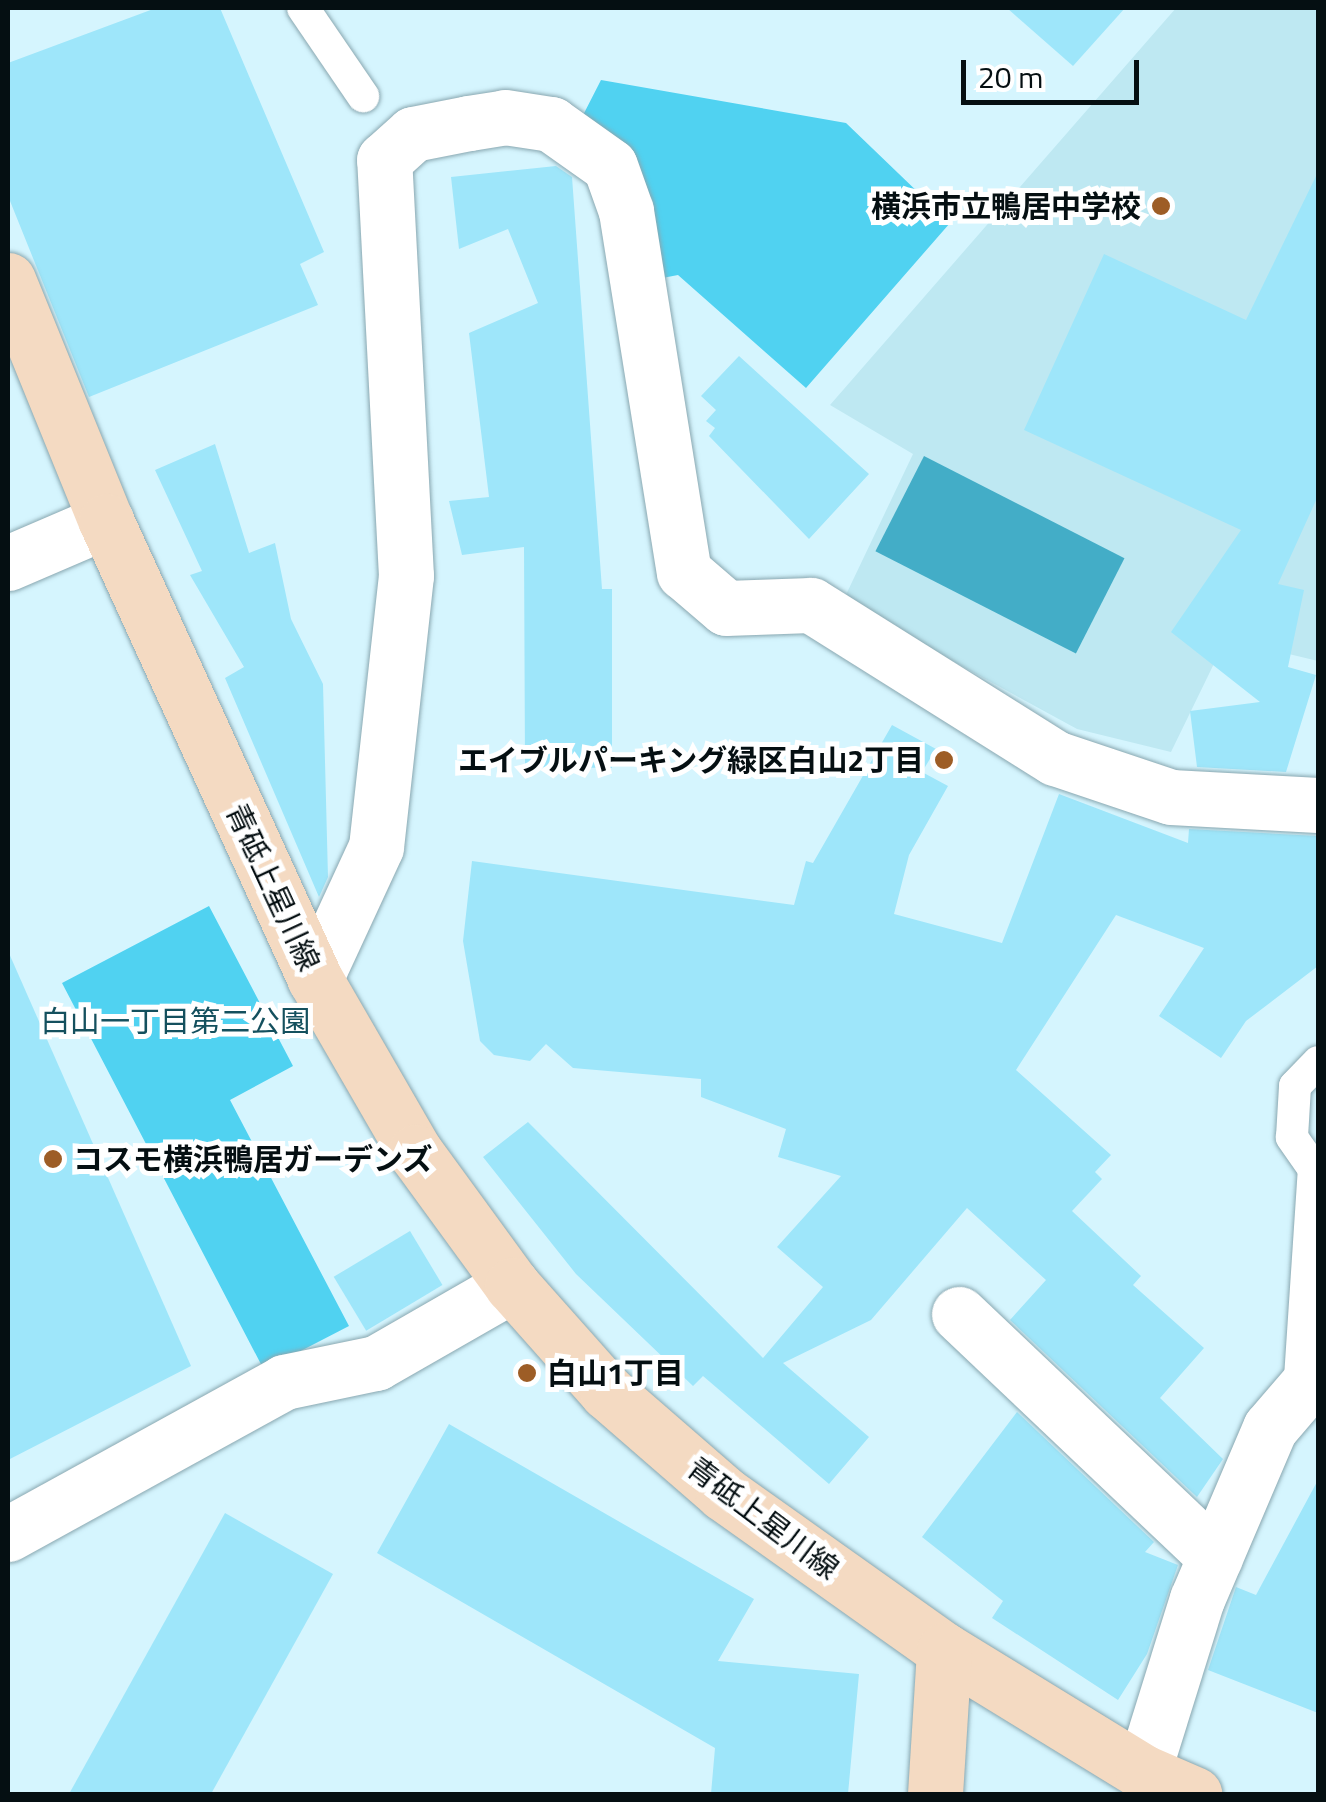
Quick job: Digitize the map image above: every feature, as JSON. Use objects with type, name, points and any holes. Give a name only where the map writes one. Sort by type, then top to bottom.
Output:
[{"type":"main road","name":"青砥上星川線","points":[[8,280],[106,521],[315,978],[415,1152],[512,1285],[607,1392],[723,1493],[944,1650],[1143,1772],[1194,1794]]},
{"type":"main road","points":[[935,1794],[944,1650]]},
{"type":"street","points":[[315,978],[376,846],[406,576],[384,160],[412,134],[469,123],[505,117],[551,124],[610,166],[626,211],[684,572],[726,608],[811,605],[1072,764],[1172,797],[1318,805]]},
{"type":"street","points":[[8,563],[106,521]]},
{"type":"street","points":[[8,1534],[284,1382],[376,1363],[512,1285]]},
{"type":"street","points":[[959,1314],[1215,1557]]},
{"type":"street","points":[[1143,1772],[1215,1557],[1270,1428],[1309,1388]]},
{"type":"lane","points":[[304,8],[363,96]]},
{"type":"lane","points":[[1309,1388],[1314,1169],[1292,1137],[1294,1086],[1318,1062]]},
{"type":"shaded area","name":"横浜市立鴨居中学校","points":[[1176,8],[1318,8],[1318,661],[1226,639],[1171,752],[1077,729],[843,601],[913,454],[830,405]]},
{"type":"shaded area","points":[[924,456],[1124,558],[1076,653],[875,551]]},
{"type":"green space","points":[[601,80],[846,123],[950,223],[806,388],[678,275],[652,280],[579,123]]},
{"type":"green space","name":"白山一丁目第二公園","points":[[209,906],[293,1066],[230,1100],[349,1326],[264,1370],[62,983]]},
{"type":"building","points":[[156,8],[220,8],[324,252],[300,264],[318,305],[89,397],[8,196],[8,63]]},
{"type":"building","points":[[1007,8],[1125,8],[1073,66]]},
{"type":"building","points":[[556,166],[572,177],[602,589],[612,589],[612,768],[525,767],[524,547],[462,555],[449,501],[489,497],[469,333],[538,303],[508,229],[459,249],[451,177]]},
{"type":"building","points":[[1318,172],[1318,496],[1278,584],[1304,590],[1288,667],[1316,675],[1286,772],[1197,767],[1190,711],[1260,702],[1171,632],[1241,530],[1024,430],[1104,254],[1246,320]]},
{"type":"building","points":[[739,356],[869,474],[809,539],[709,436],[715,428],[706,421],[716,410],[701,396]]},
{"type":"building","points":[[215,444],[249,553],[275,543],[291,619],[323,684],[328,877],[319,897],[225,678],[244,667],[190,575],[202,571],[155,470]]},
{"type":"building","points":[[892,725],[936,749],[922,772],[948,786],[909,855],[894,914],[1002,943],[1059,794],[1188,843],[1189,829],[1318,836],[1318,966],[1246,1021],[1221,1058],[1159,1016],[1204,948],[1116,915],[1016,1070],[1111,1155],[1095,1172],[1102,1179],[1072,1211],[1141,1276],[1133,1285],[1204,1348],[1160,1398],[1223,1459],[1197,1497],[1010,1320],[1046,1280],[967,1208],[871,1320],[783,1363],[869,1437],[829,1484],[703,1376],[693,1386],[576,1274],[483,1157],[528,1122],[763,1358],[823,1287],[777,1247],[841,1176],[778,1157],[786,1129],[701,1097],[701,1079],[573,1068],[546,1044],[530,1061],[494,1055],[480,1041],[463,941],[472,861],[794,905],[806,861],[813,863]]},
{"type":"building","name":"コスモ横浜鴨居ガーデンズ","points":[[8,951],[191,1366],[8,1460]]},
{"type":"building","points":[[410,1231],[442,1285],[366,1331],[334,1277]]},
{"type":"building","points":[[1017,1412],[1154,1542],[1145,1552],[1178,1565],[1147,1654],[1118,1700],[992,1618],[1003,1601],[922,1537]]},
{"type":"building","points":[[449,1424],[754,1599],[718,1661],[859,1674],[848,1794],[711,1794],[715,1748],[377,1553]]},
{"type":"building","points":[[1318,1480],[1318,1713],[1208,1670],[1236,1587],[1256,1595]]},
{"type":"building","points":[[225,1513],[333,1574],[211,1794],[69,1794]]},
{"type":"place","name":"横浜市立鴨居中学校","points":[[1161,206]]},
{"type":"place","name":"エイブルパーキング緑区白山2丁目","points":[[944,760]]},
{"type":"place","name":"コスモ横浜鴨居ガーデンズ","points":[[53,1159]]},
{"type":"place","name":"白山1丁目","points":[[527,1373]]}]
